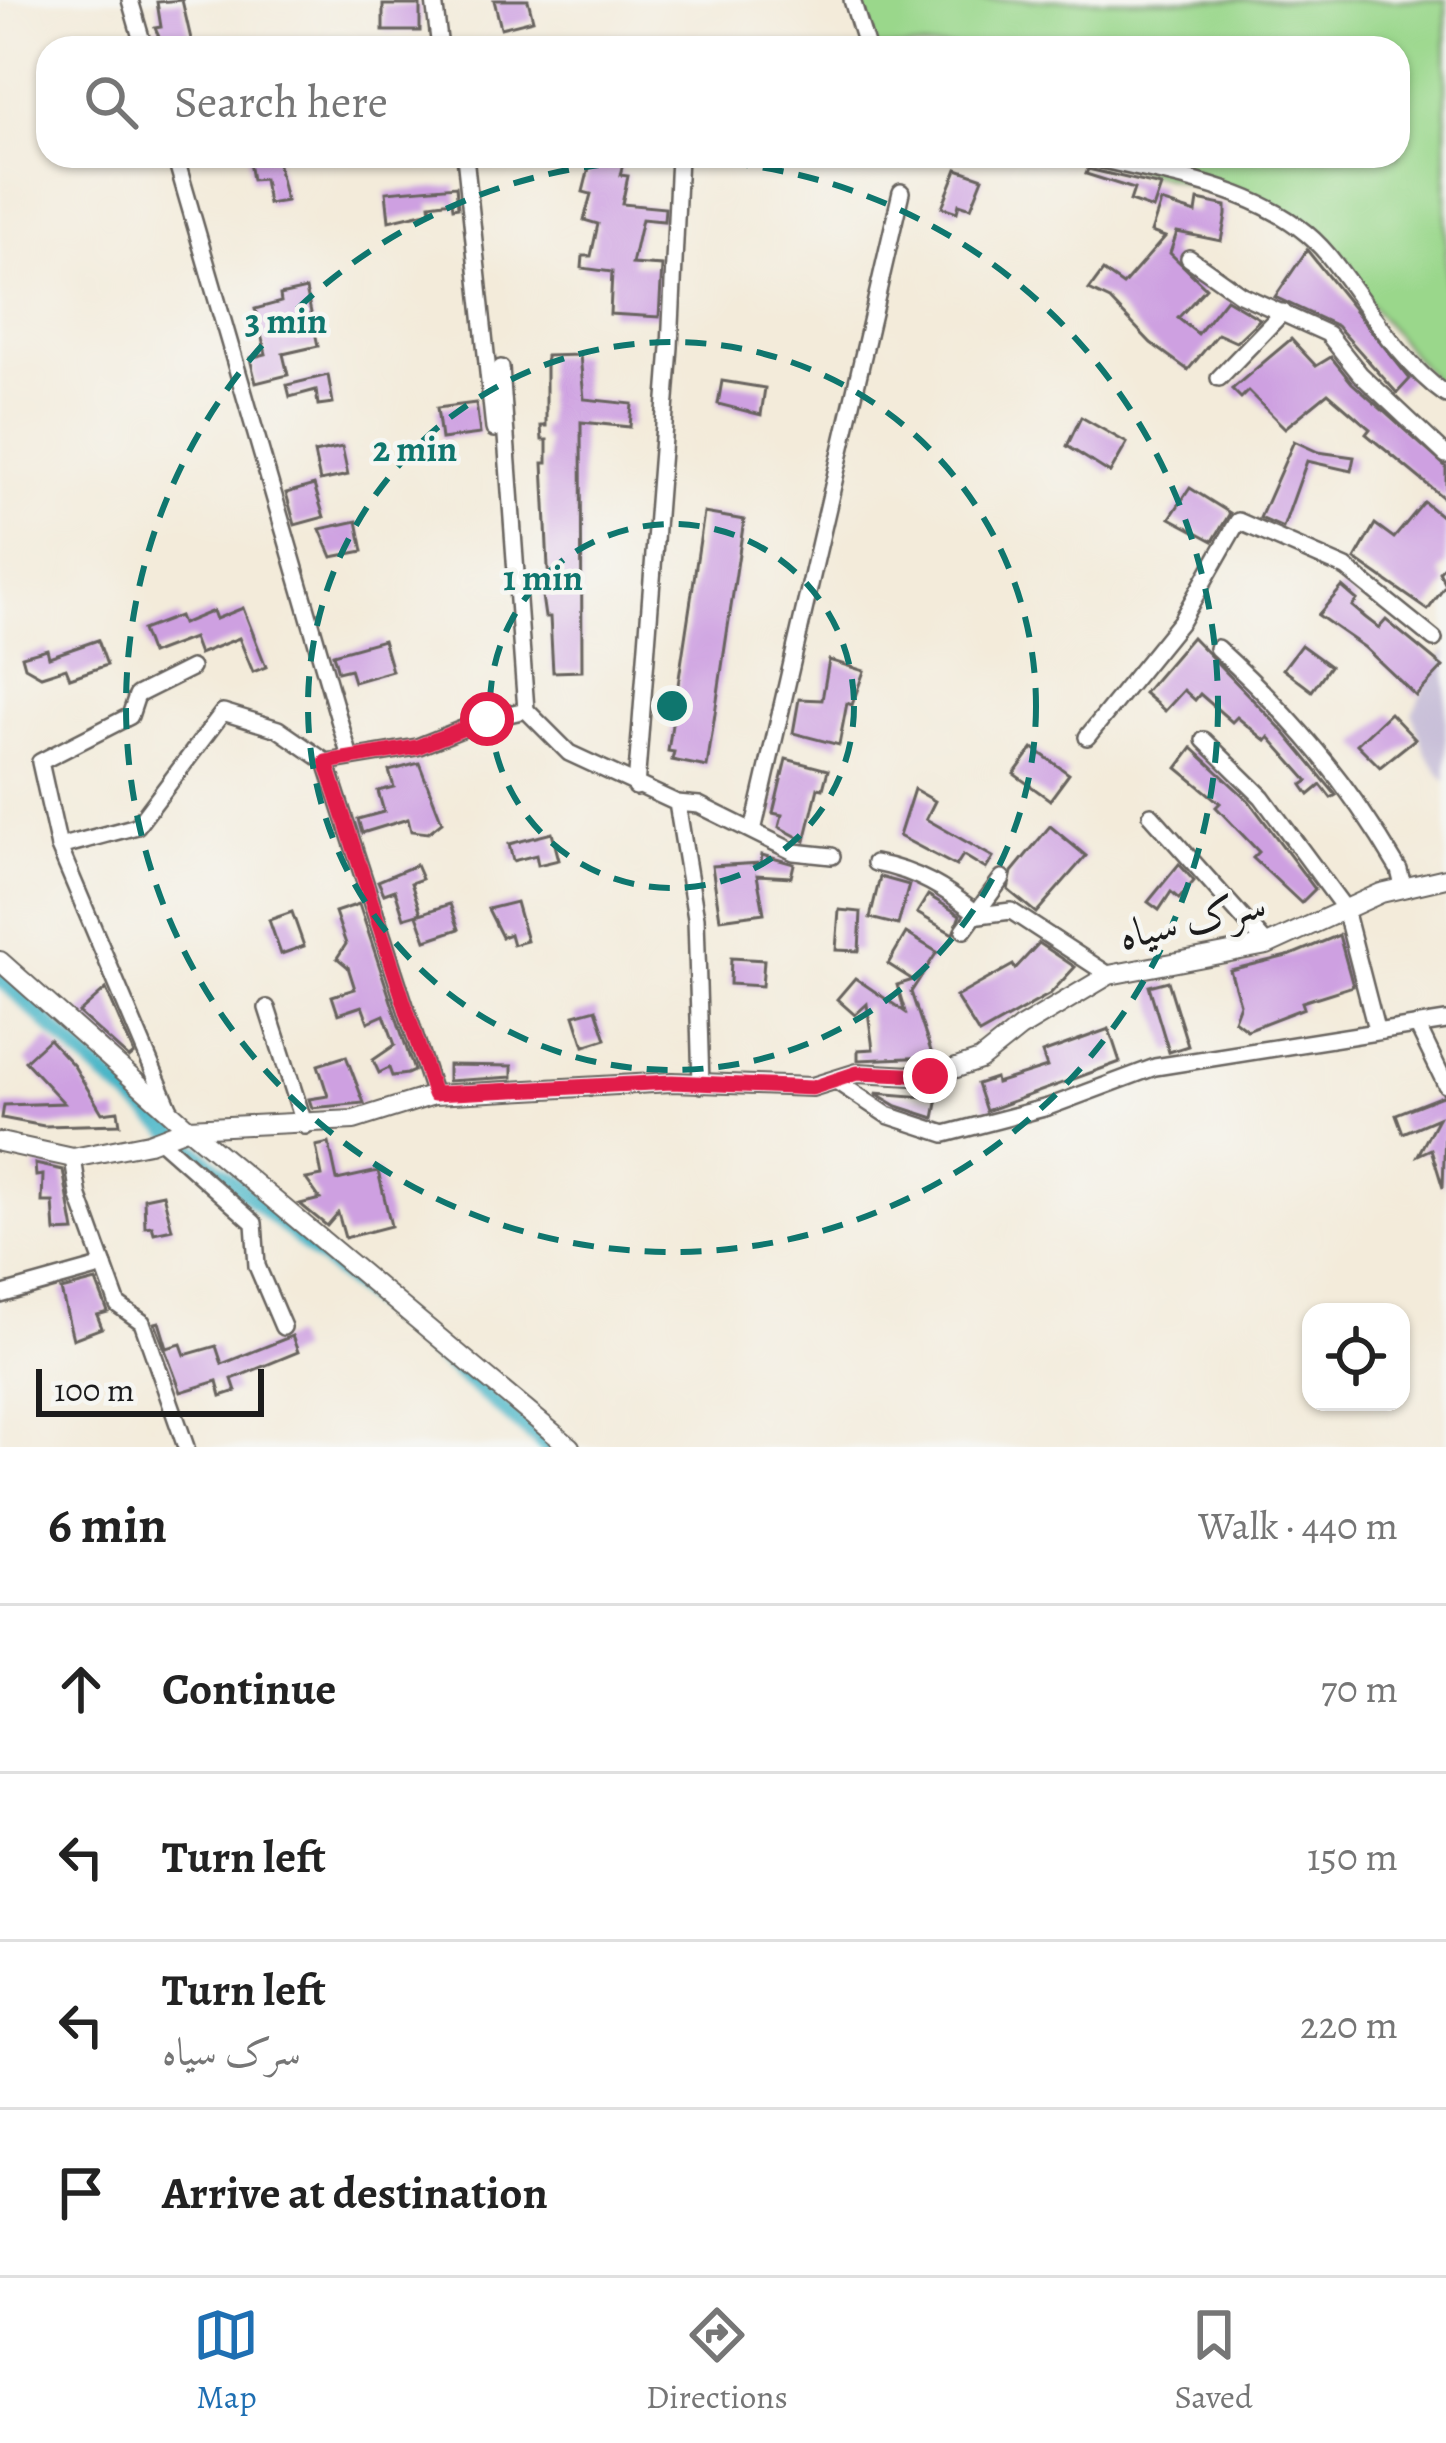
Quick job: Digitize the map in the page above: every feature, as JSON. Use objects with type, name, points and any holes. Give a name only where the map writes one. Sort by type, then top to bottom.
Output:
[{"type":"street","points":[[130,0],[140,36]]},
{"type":"street","points":[[434,0],[438,36]]},
{"type":"street","points":[[851,0],[863,36]]},
{"type":"street","points":[[178,168],[349,754]]},
{"type":"street","points":[[466,168],[494,429]]},
{"type":"street","points":[[636,787],[670,347],[678,168]]},
{"type":"street","points":[[1130,168],[1250,200],[1290,223],[1325,250],[1408,362],[1446,395]]},
{"type":"street","points":[[753,832],[901,192]]},
{"type":"street","points":[[1189,258],[1240,294],[1328,334],[1360,374],[1446,455]]},
{"type":"street","points":[[1219,378],[1283,313]]},
{"type":"street","points":[[501,368],[526,710],[569,753],[636,787],[677,803],[699,805],[794,853],[832,856]]},
{"type":"street","points":[[1087,737],[1181,621],[1238,521],[1346,568],[1435,639]]},
{"type":"street","points":[[1217,648],[1295,720],[1336,771],[1374,826],[1403,886]]},
{"type":"street","points":[[190,668],[137,695],[130,716],[40,762],[59,847],[174,1130],[570,1447]]},
{"type":"street","points":[[326,762],[349,754],[417,747],[487,719],[526,710]]},
{"type":"street","points":[[59,847],[137,826],[223,712],[278,729],[326,762],[434,1094]]},
{"type":"street","points":[[1204,740],[1262,797],[1345,909],[1376,1029]]},
{"type":"street","points":[[677,803],[697,918],[701,1085]]},
{"type":"street","points":[[1150,815],[1267,945]]},
{"type":"street","points":[[874,863],[908,869],[943,886],[979,915],[1011,911],[1108,975]]},
{"type":"street","points":[[964,930],[1002,878]]},
{"type":"street","name":"سرک سیاه","points":[[73,1158],[174,1130],[354,1120],[434,1094],[839,1083],[857,1073],[930,1076],[980,1060],[1020,1028],[1108,975],[1267,945],[1403,886],[1446,878]]},
{"type":"street","points":[[0,961],[174,1130],[254,1223],[257,1266],[283,1327]]},
{"type":"street","points":[[267,1008],[305,1126]]},
{"type":"street","points":[[839,1083],[887,1115],[945,1134],[1048,1107],[1155,1067],[1446,1021]]},
{"type":"street","points":[[1417,1025],[1446,1085]]},
{"type":"street","points":[[0,1142],[73,1158],[79,1197],[118,1305],[142,1322],[186,1447]]},
{"type":"street","points":[[0,1295],[104,1266]]},
{"type":"shaded area","points":[[1446,649],[1446,782],[1425,752],[1412,713]]},
{"type":"green space","points":[[852,0],[1446,0],[1446,395],[1325,251],[1250,200],[1130,168],[1410,168],[1410,36],[863,36]]},
{"type":"building","points":[[182,0],[190,36],[159,36],[157,2]]},
{"type":"building","points":[[494,0],[528,0],[533,20],[501,28]]},
{"type":"building","points":[[383,5],[420,5],[420,31],[383,31]]},
{"type":"building","points":[[250,168],[279,168],[286,201],[268,204],[264,179],[252,180]]},
{"type":"building","points":[[589,168],[622,168],[620,175],[628,176],[622,204],[665,208],[664,221],[642,219],[632,264],[662,266],[659,317],[610,314],[612,272],[582,268],[583,256],[591,256],[598,224],[584,220],[591,194],[583,192]]},
{"type":"building","points":[[957,169],[983,178],[971,208],[959,204],[957,212],[942,207]]},
{"type":"building","points":[[1088,169],[1161,186],[1153,209],[1130,201],[1134,189],[1086,174]]},
{"type":"building","points":[[456,186],[458,207],[453,208],[452,201],[430,204],[431,211],[389,221],[386,192]]},
{"type":"building","points":[[1198,200],[1226,206],[1226,215],[1221,241],[1177,232],[1170,253],[1206,288],[1178,318],[1198,334],[1226,299],[1260,319],[1236,342],[1218,334],[1188,370],[1151,343],[1110,300],[1089,290],[1103,271],[1123,285],[1165,237],[1151,232],[1161,202],[1196,213]]},
{"type":"building","points":[[1307,250],[1410,379],[1397,393],[1337,326],[1275,297]]},
{"type":"building","points":[[306,289],[318,346],[283,354],[288,375],[256,383],[250,358],[266,354],[255,309],[281,302],[280,295]]},
{"type":"building","points":[[1291,339],[1316,366],[1331,357],[1352,383],[1446,467],[1446,500],[1366,434],[1370,429],[1328,393],[1285,428],[1248,391],[1241,398],[1232,389]]},
{"type":"building","points":[[580,355],[584,399],[632,404],[630,427],[581,422],[582,671],[553,672],[550,617],[545,617],[541,589],[549,588],[543,463],[547,463],[547,440],[542,440],[541,426],[546,426],[546,356]]},
{"type":"building","points":[[328,375],[333,403],[318,405],[316,390],[290,397],[287,385]]},
{"type":"building","points":[[722,381],[765,388],[761,415],[718,404]]},
{"type":"building","points":[[476,403],[480,434],[441,439],[437,408]]},
{"type":"building","points":[[1081,417],[1127,443],[1110,473],[1067,446]]},
{"type":"building","points":[[1294,441],[1318,452],[1354,457],[1351,471],[1307,461],[1283,528],[1260,518]]},
{"type":"building","points":[[342,447],[348,475],[320,481],[314,453]]},
{"type":"building","points":[[314,485],[324,517],[295,525],[286,493]]},
{"type":"building","points":[[1190,488],[1230,513],[1213,541],[1170,518]]},
{"type":"building","points":[[1424,502],[1446,520],[1446,564],[1439,572],[1446,585],[1428,610],[1355,559],[1375,524],[1394,538]]},
{"type":"building","points":[[704,513],[744,520],[707,767],[672,760],[674,752],[668,751]]},
{"type":"building","points":[[357,521],[363,551],[332,557],[320,529]]},
{"type":"building","points":[[1342,587],[1357,600],[1352,606],[1366,618],[1379,628],[1386,620],[1443,667],[1416,696],[1364,647],[1318,615]]},
{"type":"building","points":[[243,608],[266,667],[253,672],[239,638],[199,654],[193,638],[151,654],[142,630],[179,616],[182,624],[213,611],[216,619]]},
{"type":"building","points":[[1192,637],[1285,733],[1336,795],[1331,798],[1321,785],[1309,795],[1302,785],[1308,781],[1269,737],[1266,741],[1237,717],[1232,722],[1200,694],[1195,700],[1184,690],[1165,711],[1144,693]]},
{"type":"building","points":[[98,640],[107,665],[70,678],[66,668],[41,676],[25,667],[22,656],[47,649],[49,657]]},
{"type":"building","points":[[383,640],[392,671],[354,682],[350,669],[338,672],[333,654]]},
{"type":"building","points":[[1301,645],[1330,666],[1312,691],[1283,669]]},
{"type":"building","points":[[829,660],[864,671],[852,705],[847,703],[839,745],[793,733],[799,699],[822,700]]},
{"type":"building","points":[[1390,713],[1415,739],[1380,767],[1357,744]]},
{"type":"building","points":[[1033,748],[1069,774],[1050,800],[1014,774]]},
{"type":"building","points":[[1192,748],[1249,801],[1315,889],[1301,903],[1253,858],[1259,852],[1216,807],[1220,803],[1177,768]]},
{"type":"building","points":[[786,759],[828,770],[823,789],[818,788],[805,841],[779,827],[782,815],[773,813]]},
{"type":"building","points":[[419,763],[442,822],[428,833],[411,831],[408,819],[362,833],[358,819],[384,812],[378,791],[394,787],[389,771]]},
{"type":"building","points":[[914,789],[935,801],[926,819],[993,857],[986,869],[963,855],[956,866],[899,836]]},
{"type":"building","points":[[1050,826],[1086,856],[1036,913],[1008,890],[1012,872]]},
{"type":"building","points":[[552,833],[559,860],[538,865],[536,855],[513,861],[509,844]]},
{"type":"building","points":[[762,855],[794,864],[791,877],[757,875],[764,913],[720,919],[712,866],[761,863]]},
{"type":"building","points":[[1179,864],[1194,881],[1179,899],[1171,892],[1159,910],[1148,902]]},
{"type":"building","points":[[416,865],[422,879],[411,883],[421,913],[404,918],[395,890],[384,894],[378,881]]},
{"type":"building","points":[[880,877],[909,885],[898,925],[870,918]]},
{"type":"building","points":[[928,895],[960,915],[953,934],[917,913]]},
{"type":"building","points":[[516,902],[527,941],[513,945],[510,934],[502,937],[488,909]]},
{"type":"building","points":[[359,904],[414,1071],[407,1074],[392,1076],[389,1068],[379,1073],[373,1060],[395,1045],[384,1015],[368,1022],[362,1006],[338,1014],[332,996],[355,989],[348,967],[337,958],[346,944],[335,912]]},
{"type":"building","points":[[450,904],[459,929],[426,940],[417,915]]},
{"type":"building","points":[[839,910],[861,912],[859,951],[836,950]]},
{"type":"building","points":[[292,912],[304,946],[281,954],[269,920]]},
{"type":"building","points":[[906,933],[937,952],[911,992],[933,1057],[858,1060],[858,1050],[873,1049],[867,1004],[855,1015],[837,999],[855,978],[905,1012],[897,985],[913,980],[888,964]]},
{"type":"building","points":[[1339,935],[1353,986],[1302,1002],[1304,1008],[1247,1030],[1234,1020],[1240,1004],[1230,970],[1291,955]]},
{"type":"building","points":[[1039,943],[1075,967],[1050,994],[979,1034],[956,997],[1013,965],[1015,969]]},
{"type":"building","points":[[731,958],[764,960],[762,986],[730,984]]},
{"type":"building","points":[[1168,981],[1188,1046],[1169,1052],[1149,986]]},
{"type":"building","points":[[106,989],[134,1054],[129,1058],[79,1013]]},
{"type":"building","points":[[596,1009],[606,1039],[584,1046],[574,1015]]},
{"type":"building","points":[[1109,1029],[1120,1062],[986,1111],[977,1084],[1047,1067],[1042,1053]]},
{"type":"building","points":[[49,1039],[74,1066],[102,1113],[118,1111],[120,1124],[44,1126],[2,1118],[4,1105],[64,1103],[25,1061]]},
{"type":"building","points":[[346,1056],[364,1103],[312,1108],[309,1099],[328,1096],[318,1065]]},
{"type":"building","points":[[448,1065],[512,1066],[512,1077],[448,1081]]},
{"type":"building","points":[[875,1093],[938,1098],[934,1118],[897,1106]]},
{"type":"building","points":[[1446,1097],[1443,1188],[1431,1149],[1418,1155],[1438,1118],[1403,1133],[1396,1114]]},
{"type":"building","points":[[329,1143],[337,1180],[378,1171],[391,1226],[345,1238],[338,1213],[327,1226],[300,1204],[320,1199],[306,1179],[322,1176],[316,1146]]},
{"type":"building","points":[[35,1164],[63,1170],[74,1231],[55,1232],[53,1202],[42,1202],[43,1175],[36,1176]]},
{"type":"building","points":[[163,1194],[172,1229],[154,1233],[152,1226],[145,1227],[144,1198]]},
{"type":"building","points":[[96,1281],[108,1312],[97,1315],[102,1328],[73,1339],[61,1290]]},
{"type":"building","points":[[159,1322],[167,1348],[181,1344],[185,1355],[216,1346],[222,1364],[292,1336],[298,1352],[232,1379],[236,1391],[221,1396],[217,1381],[181,1392],[155,1323]]},
{"type":"waterway","points":[[0,978],[97,1069],[548,1447]]},
{"type":"route","points":[[487,719],[417,747],[349,754],[326,762],[434,1094],[672,1082],[812,1088],[839,1083],[857,1073],[930,1076]]}]
